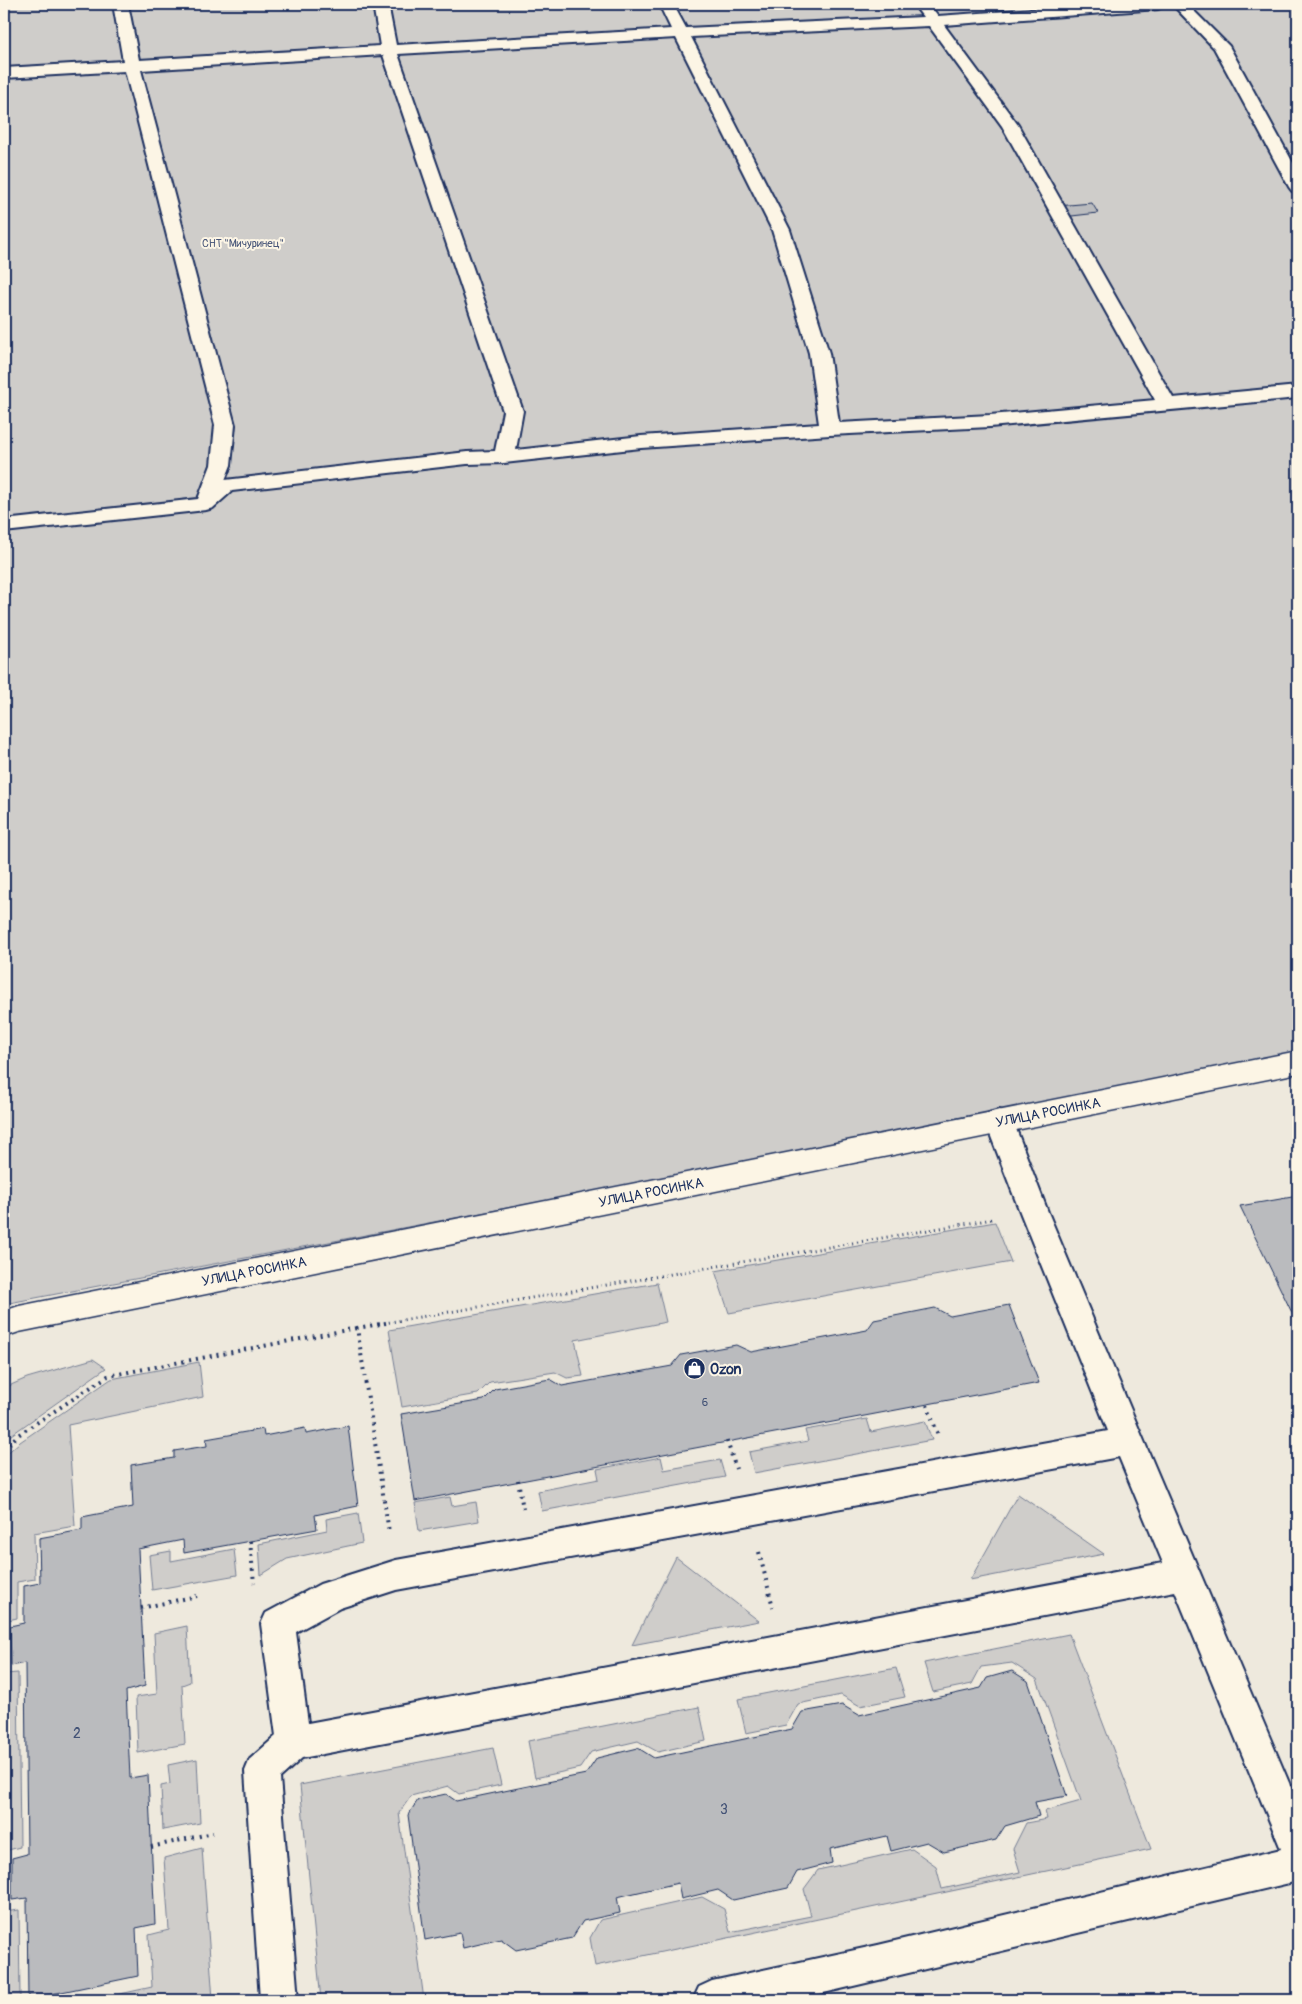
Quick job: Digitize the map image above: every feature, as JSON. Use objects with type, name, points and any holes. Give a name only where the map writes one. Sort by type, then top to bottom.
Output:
[{"type":"main road","name":"УЛИЦА РОСИНКА","points":[[4,1324],[58,1311],[1298,1062]]},
{"type":"lane","points":[[120,4],[132,66],[225,425],[221,465],[206,504]]},
{"type":"lane","points":[[380,4],[389,50],[513,411],[504,457]]},
{"type":"lane","points":[[666,4],[682,32],[781,230],[818,353],[830,429]]},
{"type":"lane","points":[[921,4],[1010,125],[1167,404]]},
{"type":"lane","points":[[4,74],[682,32],[933,21],[1158,4]]},
{"type":"lane","points":[[1179,4],[1221,46],[1298,187]]},
{"type":"lane","points":[[4,526],[206,504],[226,486],[467,458],[504,457],[641,442],[830,429],[990,421],[1298,392]]},
{"type":"lane","points":[[999,1121],[1034,1212],[1128,1441],[1298,1846]]},
{"type":"lane","points":[[294,1743],[278,1624],[332,1595],[396,1575],[1128,1441]]},
{"type":"lane","points":[[279,2000],[262,1772],[294,1743],[1184,1574]]},
{"type":"lane","points":[[712,2000],[878,1963],[1298,1863]]},
{"type":"path","points":[[4,1449],[18,1435],[108,1376],[357,1328],[1034,1212]]},
{"type":"path","points":[[357,1328],[396,1575]]},
{"type":"path","points":[[250,1541],[254,1583]]},
{"type":"path","points":[[141,1608],[197,1596]]},
{"type":"path","points":[[151,1847],[212,1833]]},
{"type":"green space","name":"СНТ \"Мичуринец\"","points":[[4,4],[1298,4],[1298,392],[1179,404],[1298,399],[1298,1057],[4,1304]]},
{"type":"green space","points":[[995,1222],[1011,1262],[729,1313],[715,1271]]},
{"type":"green space","points":[[657,1283],[666,1322],[575,1340],[583,1376],[567,1378],[555,1372],[490,1382],[478,1394],[402,1407],[389,1330]]},
{"type":"green space","points":[[93,1359],[106,1368],[4,1440],[4,1388],[27,1378]]},
{"type":"green space","points":[[199,1362],[203,1397],[68,1425],[75,1526],[34,1533],[35,1579],[17,1582],[17,1618],[4,1621],[4,1456],[20,1442],[111,1379]]},
{"type":"green space","points":[[867,1419],[871,1432],[925,1421],[932,1440],[754,1473],[749,1452],[808,1441],[805,1430]]},
{"type":"green space","points":[[661,1457],[664,1470],[720,1460],[725,1477],[542,1511],[538,1491],[599,1479],[597,1469]]},
{"type":"green space","points":[[1018,1494],[1104,1554],[970,1580]]},
{"type":"green space","points":[[450,1497],[452,1506],[476,1502],[479,1521],[419,1531],[415,1503]]},
{"type":"green space","points":[[358,1513],[362,1543],[287,1559],[261,1575],[259,1544],[327,1530],[326,1519]]},
{"type":"green space","points":[[234,1549],[237,1575],[152,1590],[149,1555],[171,1551],[171,1561]]},
{"type":"green space","points":[[676,1557],[759,1621],[632,1645]]},
{"type":"green space","points":[[4,1621],[5,1674],[18,1673],[20,1847],[4,1851]]},
{"type":"green space","points":[[187,1626],[190,1682],[182,1685],[185,1744],[138,1753],[136,1697],[157,1694],[154,1633]]},
{"type":"green space","points":[[1069,1634],[1151,1849],[595,1966],[590,1938],[600,1920],[702,1897],[724,1909],[730,1932],[811,1916],[804,1889],[818,1870],[912,1849],[936,1866],[942,1889],[1020,1872],[1013,1849],[1026,1823],[1047,1819],[1045,1811],[1081,1801],[1037,1679],[1012,1663],[981,1667],[972,1684],[933,1692],[924,1663]]},
{"type":"green space","points":[[896,1668],[905,1697],[860,1706],[841,1695],[798,1704],[786,1725],[746,1733],[738,1699]]},
{"type":"green space","points":[[699,1707],[706,1741],[658,1752],[638,1741],[591,1752],[580,1768],[535,1778],[528,1741]]},
{"type":"green space","points":[[493,1748],[501,1785],[459,1794],[448,1786],[411,1796],[399,1813],[424,2000],[321,2000],[300,1785]]},
{"type":"green space","points":[[197,1759],[200,1823],[163,1830],[161,1786],[170,1784],[168,1765]]},
{"type":"green space","points":[[202,1848],[213,2000],[93,2000],[152,1987],[149,1935],[169,1930],[164,1858]]},
{"type":"green space","points":[[19,1910],[20,2000],[4,2000],[4,1912]]},
{"type":"building","points":[[1092,203],[1098,213],[1063,217],[1057,206]]},
{"type":"building","points":[[1298,1196],[1298,1325],[1240,1206]]},
{"type":"building","points":[[1009,1305],[1039,1383],[415,1501],[401,1414],[484,1400],[495,1389],[550,1379],[562,1386],[672,1366],[681,1355],[736,1345],[751,1352],[867,1330],[874,1320],[935,1308],[950,1316]]},
{"type":"building","points":[[348,1426],[358,1506],[315,1515],[317,1529],[184,1553],[183,1540],[138,1549],[145,1686],[126,1691],[130,1778],[148,1775],[155,1924],[136,1928],[138,1976],[28,1999],[27,1898],[12,1900],[12,1858],[27,1854],[25,1663],[11,1666],[10,1626],[24,1623],[24,1586],[40,1583],[39,1538],[82,1530],[82,1517],[133,1507],[131,1465],[174,1458],[174,1451],[207,1446],[206,1439],[263,1429],[264,1436],[305,1428],[306,1434]]},
{"type":"building","points":[[1012,1671],[1028,1681],[1067,1796],[1035,1802],[1039,1816],[1005,1826],[996,1840],[944,1852],[927,1842],[891,1851],[887,1836],[830,1849],[832,1863],[797,1872],[788,1888],[733,1900],[718,1890],[681,1899],[678,1883],[617,1897],[620,1913],[583,1921],[572,1938],[516,1950],[501,1939],[463,1948],[460,1933],[425,1940],[408,1815],[418,1800],[446,1794],[456,1801],[586,1774],[597,1758],[638,1748],[654,1758],[792,1729],[802,1712],[842,1705],[859,1715],[981,1688],[987,1678]]},
{"type":"place","name":"Ozon","points":[[694,1369]]}]
